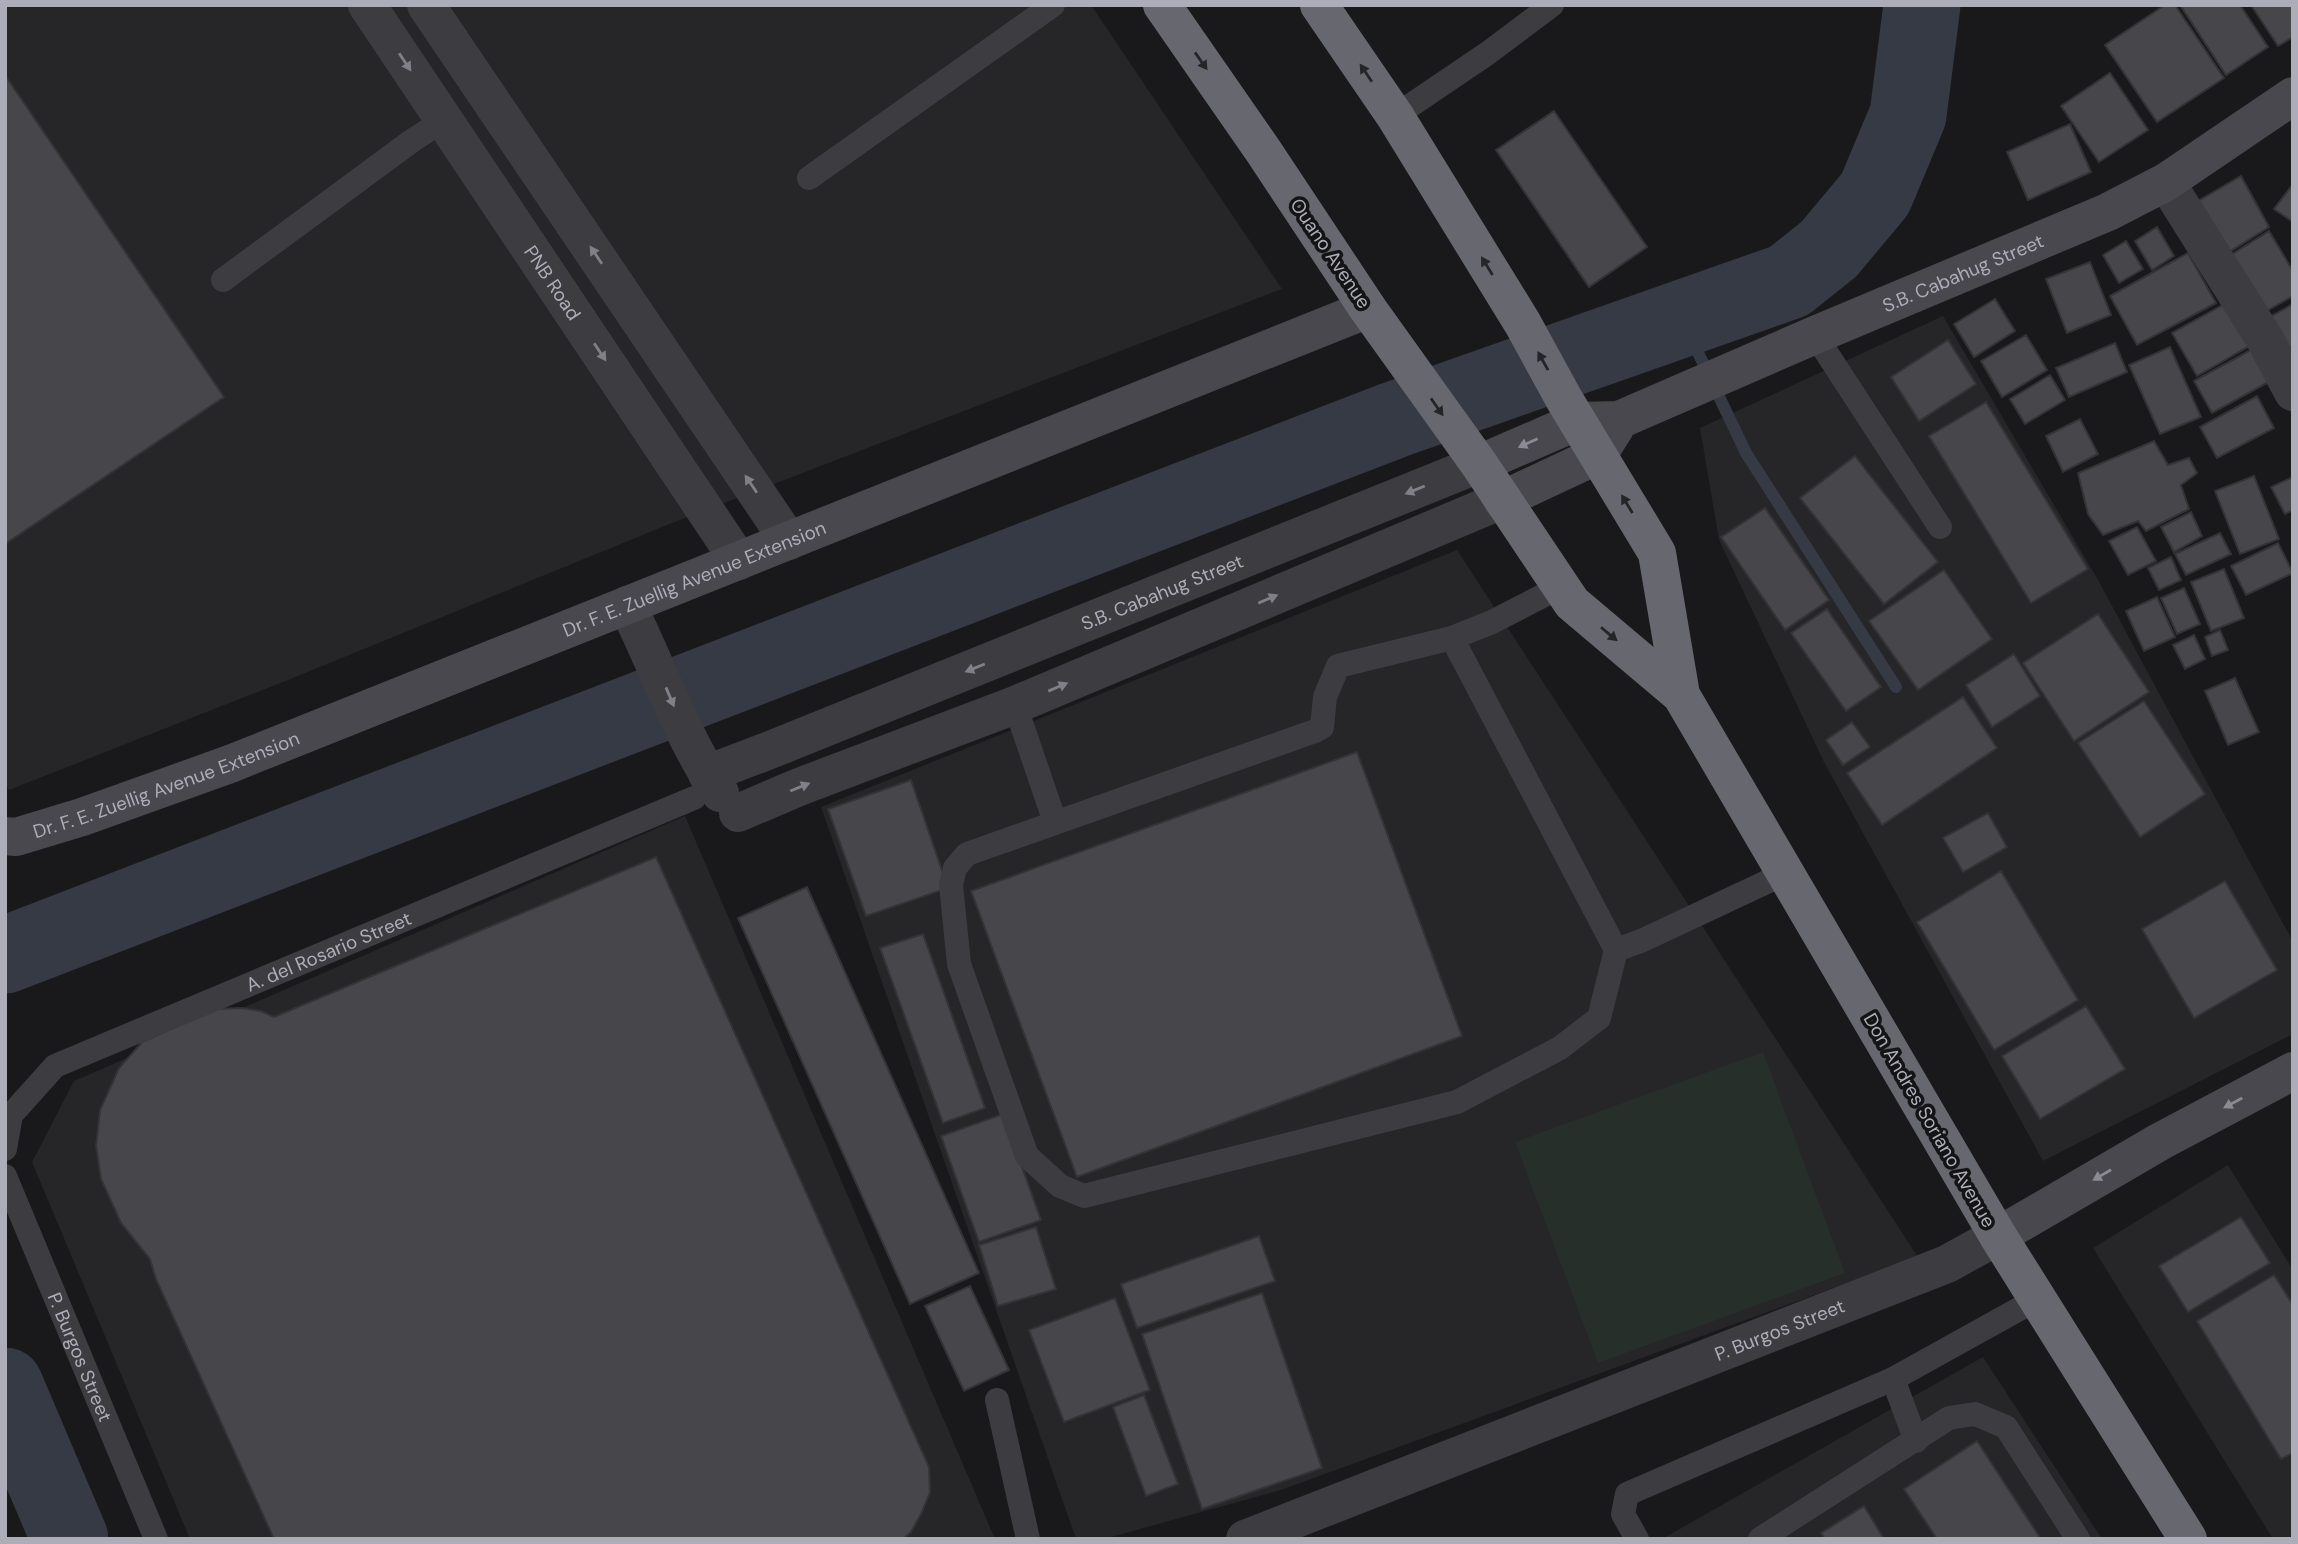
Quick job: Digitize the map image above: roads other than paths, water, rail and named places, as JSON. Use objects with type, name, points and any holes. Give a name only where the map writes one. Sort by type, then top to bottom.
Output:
[{"type":"highway","name":"Ouano Avenue","points":[[1163,5],[1368,309],[1502,499]]},
{"type":"highway","points":[[1319,5],[1395,116],[1598,455]]},
{"type":"highway","name":"Don Andres Soriano Avenue","points":[[1598,455],[1657,553],[1681,695]]},
{"type":"highway","name":"Don Andres Soriano Avenue","points":[[1502,499],[1572,603],[1681,695],[1998,1236],[2188,1539]]},
{"type":"street","name":"PNB Road","points":[[366,5],[739,561]]},
{"type":"street","points":[[426,5],[789,541]]},
{"type":"street","name":"S.B. Cabahug Street","points":[[700,786],[796,740],[1571,410],[1619,420],[2108,212],[2166,182],[2293,96]]},
{"type":"street","points":[[2166,182],[2266,341],[2293,392]]},
{"type":"street","name":"Dr. F. E. Zuellig Avenue Extension","points":[[9,841],[230,764],[1368,309]]},
{"type":"street","points":[[628,605],[689,739],[700,786],[738,813],[1015,705],[1502,499],[1598,455],[1619,420]]},
{"type":"street","name":"P. Burgos Street","points":[[1245,1539],[1947,1264],[2161,1141],[2293,1071]]},
{"type":"lane","points":[[809,178],[1053,5]]},
{"type":"lane","points":[[1395,116],[1552,5]]},
{"type":"lane","points":[[223,281],[444,120]]},
{"type":"lane","points":[[1815,335],[1940,527]]},
{"type":"lane","points":[[1452,638],[1616,950],[1599,1018],[1560,1048],[1457,1102],[1084,1196],[1060,1186],[1027,1156],[959,964],[951,885],[955,869],[967,854],[1315,731],[1322,727],[1325,697],[1338,666],[1452,638],[1492,622],[1560,587]]},
{"type":"lane","points":[[1015,705],[1055,822]]},
{"type":"lane","name":"A. del Rosario Street","points":[[5,1149],[11,1115],[55,1066],[700,786]]},
{"type":"lane","points":[[1616,950],[1641,941],[1786,873]]},
{"type":"lane","name":"P. Burgos Street","points":[[5,1176],[156,1539]]},
{"type":"lane","points":[[1637,1539],[1623,1514],[1627,1494],[1893,1379],[2037,1299]]},
{"type":"lane","points":[[1893,1379],[1916,1441]]},
{"type":"lane","points":[[997,1401],[1028,1539]]},
{"type":"lane","points":[[1760,1539],[1949,1418],[1975,1414],[2006,1427],[2078,1539]]},
{"type":"waterway","points":[[5,955],[1394,420],[1789,281],[1829,249],[1875,194],[1908,115],[1922,5]]},
{"type":"waterway","points":[[1682,319],[1746,453],[1896,687]]},
{"type":"waterway","points":[[5,1386],[70,1539]]}]
